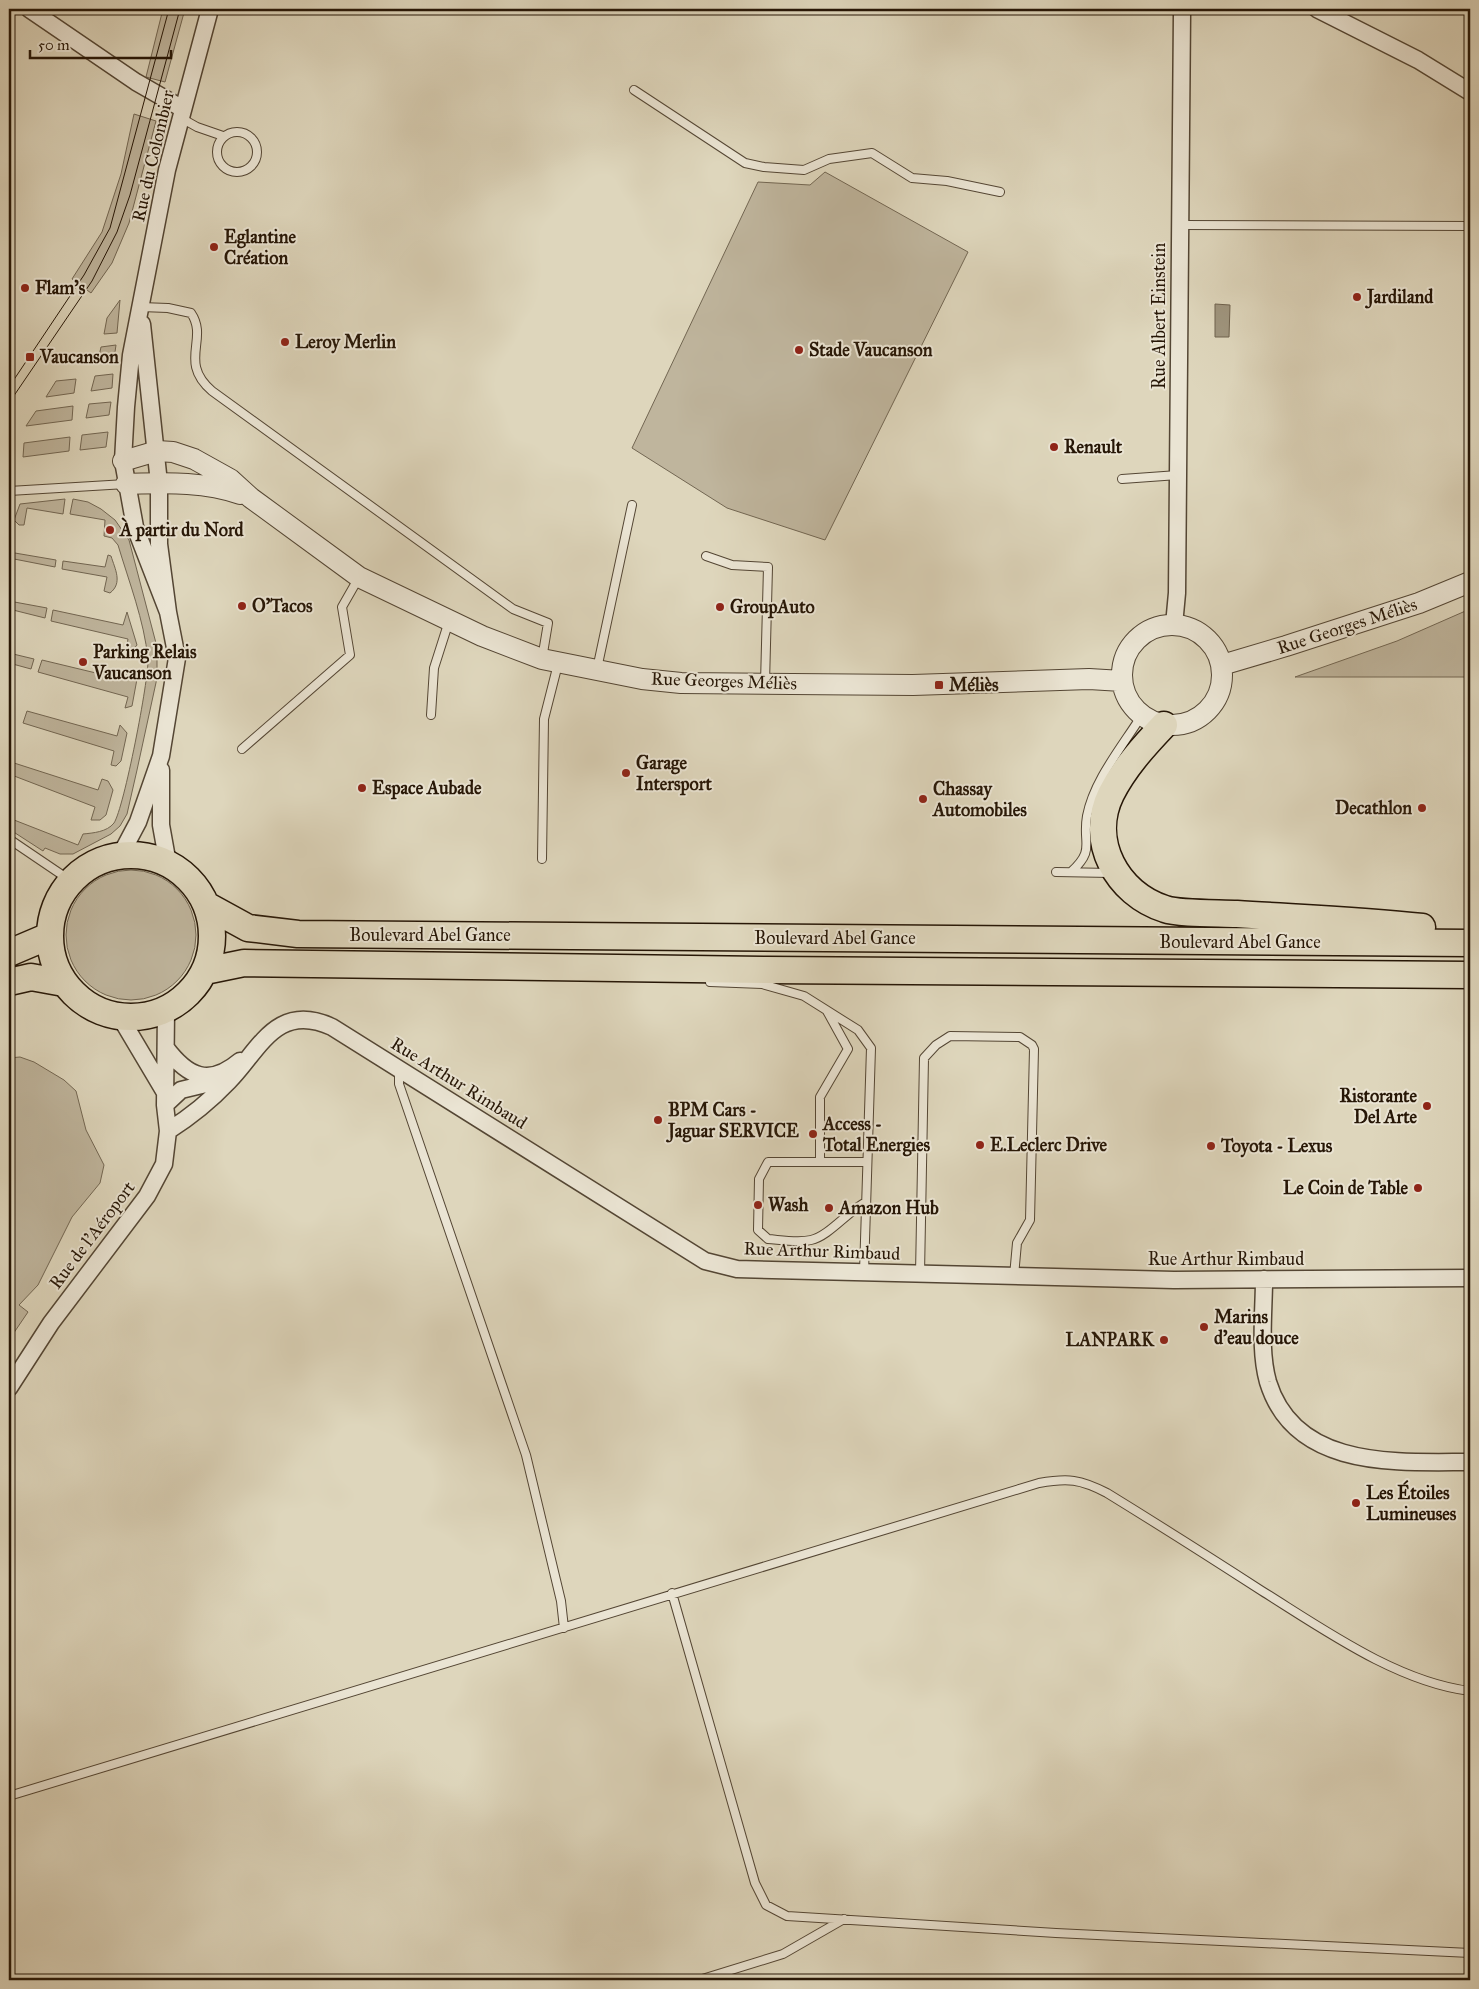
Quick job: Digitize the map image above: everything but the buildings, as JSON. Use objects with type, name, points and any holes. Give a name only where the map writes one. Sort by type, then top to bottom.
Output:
[{"type":"main road","points":[[1153,720],[1141,750],[1110,796],[1104,817],[1105,851],[1115,874],[1123,884],[1165,909],[1411,926],[1470,933]]},
{"type":"main road","points":[[141,855],[168,864],[191,881],[206,905],[212,939],[205,971],[189,994],[166,1010],[144,1017],[120,1017],[88,1006],[64,983],[53,960],[49,936],[55,906],[71,881],[103,859],[141,855]]},
{"type":"main road","name":"Boulevard Abel Gance","points":[[206,905],[248,928],[298,934],[1470,943]]},
{"type":"main road","points":[[9,954],[49,936]]},
{"type":"main road","name":"Boulevard Abel Gance","points":[[205,971],[244,963],[1470,975]]},
{"type":"main road","points":[[9,982],[31,978],[64,983]]},
{"type":"street","points":[[29,9],[182,114]]},
{"type":"street","name":"Rue du Colombier","points":[[168,612],[135,527],[123,461],[131,355],[167,170],[210,9]]},
{"type":"street","name":"Rue Albert Einstein","points":[[1174,625],[1177,592],[1182,13],[1184,9]]},
{"type":"street","points":[[1317,9],[1418,60],[1470,92]]},
{"type":"street","name":"Rue du Colombier","points":[[120,856],[138,822],[161,756],[177,658],[168,612],[159,544],[159,483],[140,310]]},
{"type":"street","name":"Rue Georges Méliès","points":[[123,461],[156,451],[173,452],[194,459],[230,479],[251,498],[359,577],[449,621],[550,660],[597,671],[681,683],[732,684],[922,685],[1089,679],[1122,681]]},
{"type":"street","name":"Rue Georges Méliès","points":[[126,484],[159,483],[221,487],[251,498]]},
{"type":"street","name":"Rue Georges Méliès","points":[[1222,665],[1419,603],[1470,582]]},
{"type":"street","points":[[1174,625],[1190,628],[1205,636],[1216,649],[1222,665],[1222,686],[1212,706],[1196,720],[1180,725],[1153,720],[1132,706],[1125,694],[1122,681],[1124,660],[1135,641],[1152,629],[1174,625]]},
{"type":"street","name":"Rue du Colombier","points":[[161,756],[162,825],[168,864]]},
{"type":"street","name":"Rue de l'Aéroport","points":[[9,1388],[51,1323],[154,1185],[167,1154],[168,1131],[165,1099],[166,1010]]},
{"type":"street","name":"Rue de l'Aéroport","points":[[120,1017],[165,1099]]},
{"type":"street","name":"Rue Arthur Rimbaud","points":[[165,1099],[181,1090],[210,1083],[227,1072],[270,1033],[300,1020],[311,1020],[332,1027],[705,1261],[738,1270],[864,1265],[920,1274],[1264,1280],[1470,1278]]},
{"type":"street","points":[[166,1048],[182,1067],[197,1076],[227,1072]]},
{"type":"street","name":"Rue Arthur Rimbaud","points":[[168,1131],[210,1100],[230,1081],[252,1051]]},
{"type":"street","points":[[1264,1280],[1264,1352],[1268,1382],[1280,1407],[1295,1425],[1313,1441],[1326,1449],[1373,1460],[1470,1462]]},
{"type":"lane","points":[[634,90],[744,163],[764,167],[804,170],[829,159],[872,154],[912,178],[947,181],[1000,192]]},
{"type":"lane","points":[[182,114],[197,127],[224,136],[238,131],[251,137],[255,143],[256,156],[249,168],[236,172],[223,167],[219,161],[217,148],[224,136]]},
{"type":"lane","points":[[1180,225],[1470,226]]},
{"type":"lane","points":[[140,310],[168,308],[191,313],[197,327],[194,358],[196,369],[200,381],[212,392],[513,609],[548,623],[550,660],[544,719],[542,859]]},
{"type":"lane","points":[[1122,479],[1178,475]]},
{"type":"lane","points":[[9,491],[126,484]]},
{"type":"lane","points":[[597,671],[632,505]]},
{"type":"lane","points":[[706,556],[732,565],[768,567],[765,683]]},
{"type":"lane","points":[[242,749],[350,655],[342,607],[359,577]]},
{"type":"lane","points":[[431,715],[434,668],[449,621]]},
{"type":"lane","points":[[1071,872],[1085,856],[1087,849],[1087,818],[1095,791],[1153,720]]},
{"type":"lane","points":[[9,839],[71,881]]},
{"type":"lane","points":[[1056,872],[1115,874]]},
{"type":"lane","points":[[630,968],[682,978]]},
{"type":"lane","points":[[700,982],[762,984],[804,996],[858,1030],[871,1048],[864,1265]]},
{"type":"lane","points":[[820,1162],[820,1097],[848,1049],[826,1009]]},
{"type":"lane","points":[[920,1274],[924,1058],[936,1045],[950,1036],[1020,1037],[1032,1045],[1034,1049],[1030,1220],[1017,1243],[1014,1276]]},
{"type":"lane","points":[[399,1069],[399,1084],[526,1455],[561,1601],[564,1628]]},
{"type":"lane","points":[[866,1202],[854,1208],[821,1236],[811,1241],[768,1240],[758,1230],[759,1179],[768,1162],[867,1162]]},
{"type":"lane","points":[[9,1796],[1038,1483],[1071,1480],[1091,1485],[1107,1493],[1304,1617],[1369,1655],[1419,1677],[1470,1691]]},
{"type":"lane","points":[[672,1593],[755,1883],[766,1905],[787,1916],[1056,1933],[1470,1953]]},
{"type":"lane","points":[[699,1980],[783,1954],[844,1919]]},
{"type":"shaded area","points":[[163,9],[185,9],[165,82],[146,77]]},
{"type":"shaded area","points":[[134,114],[156,121],[129,223],[112,263],[91,293],[72,279],[102,232],[121,174]]},
{"type":"shaded area","name":"Stade Vaucanson","points":[[825,172],[968,252],[825,540],[727,508],[632,448],[758,182],[810,185]]},
{"type":"shaded area","points":[[120,300],[117,333],[104,334],[107,318]]},
{"type":"shaded area","points":[[1215,304],[1230,305],[1229,337],[1215,337]]},
{"type":"shaded area","points":[[116,345],[114,359],[98,361],[101,347]]},
{"type":"shaded area","points":[[113,374],[112,388],[91,391],[95,376]]},
{"type":"shaded area","points":[[76,379],[74,393],[46,397],[56,381]]},
{"type":"shaded area","points":[[111,402],[109,415],[86,418],[89,404]]},
{"type":"shaded area","points":[[73,406],[72,420],[26,426],[36,411]]},
{"type":"shaded area","points":[[108,432],[106,447],[80,450],[82,435]]},
{"type":"shaded area","points":[[70,437],[69,451],[23,457],[24,443]]},
{"type":"shaded area","points":[[65,499],[63,514],[27,508],[24,525],[19,525],[14,520],[20,504]]},
{"type":"shaded area","points":[[73,499],[88,502],[101,509],[115,520],[129,540],[157,647],[157,678],[127,814],[120,826],[111,834],[73,854],[60,854],[45,848],[43,851],[9,829],[9,818],[78,845],[83,834],[104,830],[114,823],[124,794],[135,743],[145,691],[148,659],[140,616],[118,545],[112,538],[104,536],[105,520],[70,514]]},
{"type":"shaded area","points":[[9,552],[56,560],[55,567],[9,558]]},
{"type":"shaded area","points":[[108,555],[111,556],[117,576],[116,585],[110,593],[104,591],[107,577],[62,569],[63,561],[105,567]]},
{"type":"shaded area","points":[[9,601],[47,608],[45,618],[9,609]]},
{"type":"shaded area","points":[[1470,609],[1470,677],[1295,677],[1397,641]]},
{"type":"shaded area","points":[[53,610],[123,625],[127,612],[137,645],[129,652],[126,650],[128,639],[51,621]]},
{"type":"shaded area","points":[[9,653],[34,659],[31,669],[9,663]]},
{"type":"shaded area","points":[[42,660],[125,680],[128,669],[133,671],[137,679],[132,706],[125,708],[128,697],[38,672]]},
{"type":"shaded area","points":[[27,711],[117,736],[120,725],[127,733],[121,761],[116,766],[111,765],[114,751],[23,723]]},
{"type":"shaded area","points":[[11,762],[98,790],[102,779],[108,781],[113,790],[106,815],[100,820],[91,820],[95,807],[9,774]]},
{"type":"shaded area","points":[[131,870],[144,871],[156,875],[177,889],[191,910],[195,922],[195,948],[191,960],[177,981],[156,995],[144,999],[131,1000],[118,999],[106,995],[85,981],[71,960],[67,948],[66,935],[67,922],[71,910],[85,889],[106,875],[118,871]]},
{"type":"shaded area","points":[[20,1057],[34,1062],[64,1080],[76,1091],[86,1130],[104,1165],[100,1183],[72,1217],[38,1285],[19,1305],[28,1312],[9,1340],[9,1058]]},
{"type":"tram line","points":[[9,387],[84,275],[110,228],[169,9]]},
{"type":"tram line","points":[[9,403],[92,281],[117,232],[130,195],[180,9]]},
{"type":"place","name":"Eglantine Création","points":[[214,247]]},
{"type":"place","name":"Flam's","points":[[25,288]]},
{"type":"place","name":"Jardiland","points":[[1357,297]]},
{"type":"place","name":"Leroy Merlin","points":[[285,342]]},
{"type":"place","name":"Stade Vaucanson","points":[[799,350]]},
{"type":"place","name":"Vaucanson","points":[[30,357]]},
{"type":"place","name":"Renault","points":[[1054,447]]},
{"type":"place","name":"À partir du Nord","points":[[110,530]]},
{"type":"place","name":"O'Tacos","points":[[242,606]]},
{"type":"place","name":"GroupAuto","points":[[720,607]]},
{"type":"place","name":"Parking Relais Vaucanson","points":[[83,662]]},
{"type":"place","name":"Méliès","points":[[939,685]]},
{"type":"place","name":"Garage Intersport","points":[[626,773]]},
{"type":"place","name":"Espace Aubade","points":[[362,788]]},
{"type":"place","name":"Chassay Automobiles","points":[[923,799]]},
{"type":"place","name":"Decathlon","points":[[1422,808]]},
{"type":"place","name":"Ristorante Del Arte","points":[[1427,1106]]},
{"type":"place","name":"BPM Cars - Jaguar SERVICE","points":[[658,1120]]},
{"type":"place","name":"Access - Total Energies","points":[[813,1134]]},
{"type":"place","name":"E.Leclerc Drive","points":[[980,1145]]},
{"type":"place","name":"Toyota - Lexus","points":[[1211,1146]]},
{"type":"place","name":"Le Coin de Table","points":[[1418,1188]]},
{"type":"place","name":"Wash","points":[[758,1205]]},
{"type":"place","name":"Amazon Hub","points":[[829,1208]]},
{"type":"place","name":"Marins d'eau douce","points":[[1204,1327]]},
{"type":"place","name":"LANPARK","points":[[1164,1340]]},
{"type":"place","name":"Les Étoiles Lumineuses","points":[[1356,1503]]}]
